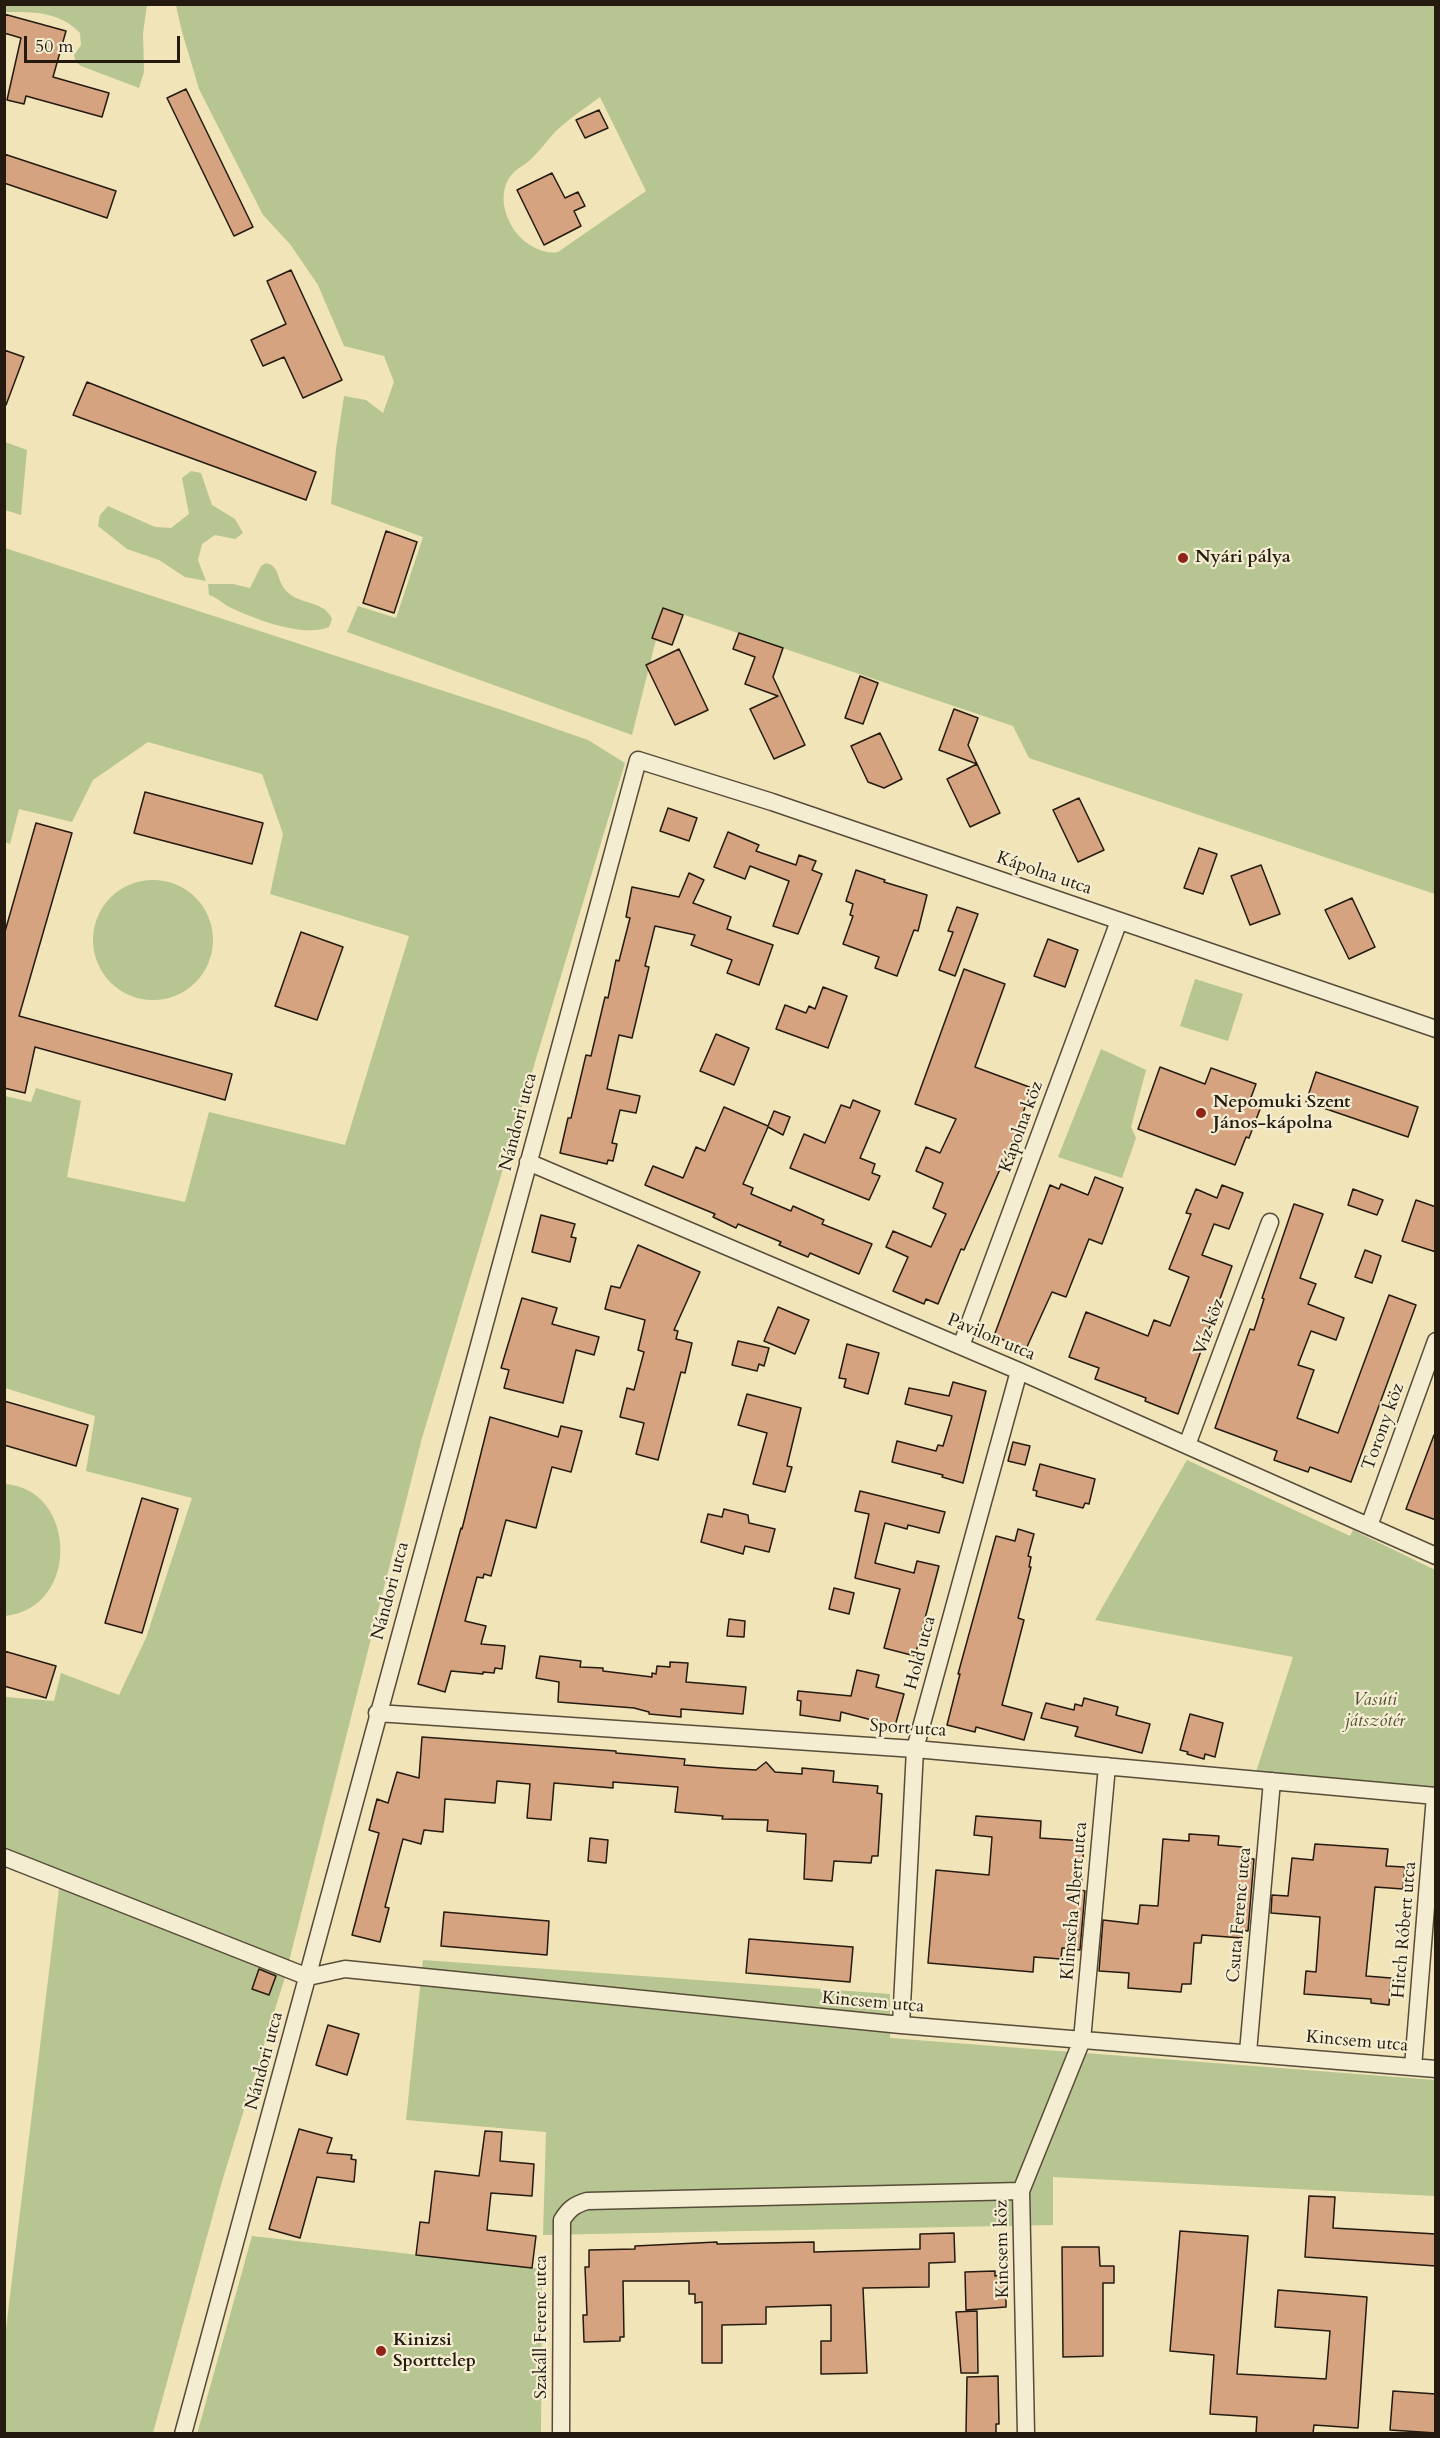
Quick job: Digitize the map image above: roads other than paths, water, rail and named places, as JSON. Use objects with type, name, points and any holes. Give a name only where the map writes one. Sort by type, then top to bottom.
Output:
[{"type":"street","name":"Kápolna utca","points":[[638,760],[794,810],[1436,1029]]},
{"type":"street","name":"Nándori utca","points":[[183,2433],[638,760]]},
{"type":"street","name":"Kápolna köz","points":[[961,1346],[1119,921]]},
{"type":"street","name":"Pavilon utca","points":[[528,1162],[1019,1371],[1436,1556]]},
{"type":"street","name":"Víz köz","points":[[1187,1445],[1270,1222]]},
{"type":"street","name":"Torony köz","points":[[1369,1526],[1436,1341]]},
{"type":"street","name":"Hold utca","points":[[901,2025],[915,1749],[1019,1371]]},
{"type":"street","name":"Sport utca","points":[[377,1713],[915,1749],[1435,1796]]},
{"type":"street","name":"Klimscha Albert utca","points":[[1082,2040],[1107,1766]]},
{"type":"street","name":"Csuta Ferenc utca","points":[[1248,2052],[1272,1781]]},
{"type":"street","name":"Hitch Róbert utca","points":[[1413,2067],[1435,1796]]},
{"type":"street","points":[[4,1857],[308,1977]]},
{"type":"street","name":"Kincsem utca","points":[[308,1977],[345,1969],[901,2025],[1436,2068]]},
{"type":"street","name":"Kincsem köz","points":[[1026,2433],[1021,2191],[1082,2040]]},
{"type":"street","name":"Szakáll Ferenc utca","points":[[561,2433],[562,2220],[569,2210],[587,2201],[1021,2191]]},
{"type":"place","name":"Nyári pálya","points":[[1183,558]]},
{"type":"place","name":"Nepomuki Szent János-kápolna","points":[[1201,1113]]},
{"type":"place","name":"Kinizsi Sporttelep","points":[[381,2351]]},
{"type":"park label","name":"Vasúti játszótér","points":[[1375,1711]]}]
